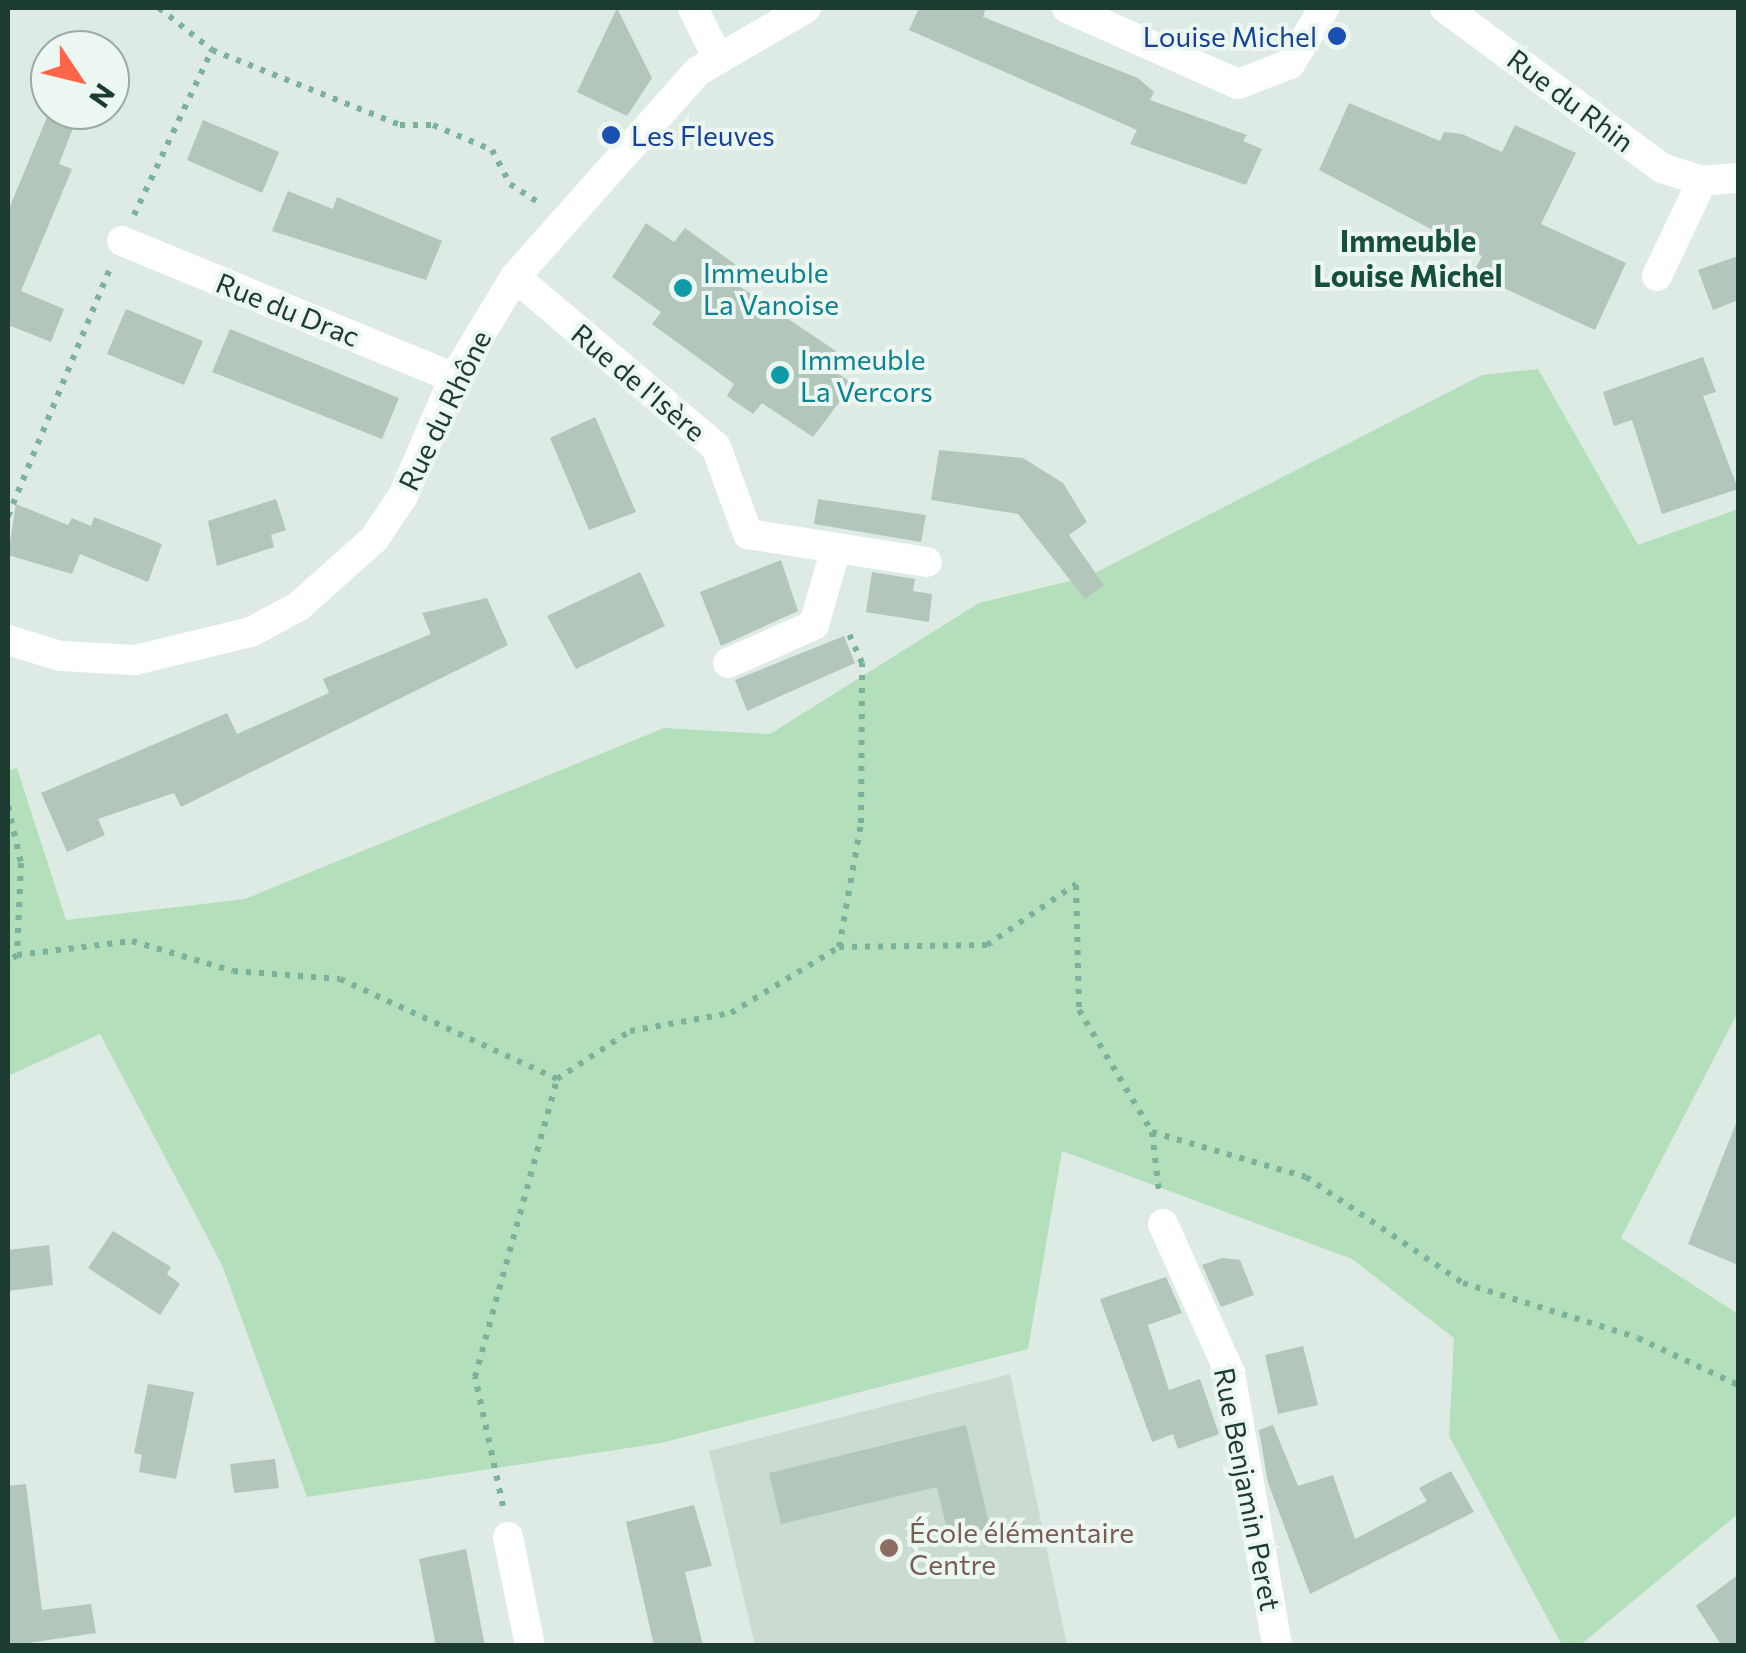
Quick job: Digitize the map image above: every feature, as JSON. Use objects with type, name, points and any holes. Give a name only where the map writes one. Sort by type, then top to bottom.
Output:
[{"type":"street","points":[[693,8],[717,56]]},
{"type":"street","name":"Rue du Rhône","points":[[8,640],[60,656],[135,660],[250,632],[298,606],[374,539],[454,378],[515,278],[717,56],[806,8]]},
{"type":"street","points":[[1067,8],[1238,84],[1290,64],[1324,8]]},
{"type":"street","name":"Rue du Rhin","points":[[1445,8],[1479,17],[1662,168],[1702,181],[1738,178]]},
{"type":"street","points":[[1657,276],[1702,181]]},
{"type":"street","name":"Rue du Drac","points":[[122,241],[454,378]]},
{"type":"street","name":"Rue de l'Isère","points":[[515,278],[716,447],[748,534],[928,562]]},
{"type":"street","points":[[728,663],[814,625],[836,548]]},
{"type":"street","name":"Rue Benjamin Peret","points":[[1164,1224],[1230,1373],[1277,1646]]},
{"type":"street","points":[[508,1537],[530,1646]]},
{"type":"path","points":[[159,8],[212,50],[400,125],[433,125],[492,150],[510,184],[565,220]]},
{"type":"path","points":[[8,516],[122,241],[212,50]]},
{"type":"path","points":[[814,625],[844,624],[862,663],[862,824],[839,948]]},
{"type":"path","points":[[8,806],[21,863],[18,955]]},
{"type":"path","points":[[508,1537],[475,1377],[558,1079],[630,1031],[731,1013],[839,948],[987,946],[1076,884],[1079,1010],[1152,1132],[1164,1224]]},
{"type":"path","points":[[8,962],[18,955],[132,941],[233,971],[340,979],[558,1079]]},
{"type":"path","points":[[1152,1132],[1306,1177],[1463,1283],[1638,1338],[1738,1385]]},
{"type":"shaded area","name":"École élémentaire Centre","points":[[1010,1374],[1067,1645],[755,1645],[709,1451]]},
{"type":"green space","points":[[1538,369],[1638,545],[1738,509],[1738,1012],[1621,1238],[1738,1314],[1738,1514],[1580,1645],[1562,1645],[1449,1436],[1454,1338],[1352,1259],[1062,1151],[1028,1349],[661,1443],[307,1497],[222,1265],[100,1034],[8,1076],[8,771],[17,768],[66,920],[245,899],[664,728],[770,734],[979,603],[1087,577],[1482,375]]},
{"type":"building","points":[[617,8],[652,78],[627,116],[577,92]]},
{"type":"building","points":[[919,8],[986,8],[983,17],[1138,78],[1154,92],[1150,100],[1247,135],[1243,141],[1262,149],[1246,185],[1130,144],[1137,130],[909,30]]},
{"type":"building","points":[[1349,103],[1440,141],[1444,132],[1462,134],[1502,152],[1515,125],[1576,153],[1541,224],[1626,263],[1595,330],[1473,274],[1482,256],[1319,170]]},
{"type":"building","points":[[203,120],[279,152],[262,193],[187,160]]},
{"type":"building","points":[[42,130],[72,130],[59,164],[72,169],[21,291],[64,309],[51,342],[8,325],[8,211]]},
{"type":"building","points":[[288,191],[333,209],[337,197],[442,241],[426,280],[272,231]]},
{"type":"building","points":[[646,223],[674,242],[685,228],[736,265],[727,278],[836,351],[826,365],[853,384],[813,437],[762,403],[753,414],[727,396],[734,384],[652,324],[661,312],[612,277]]},
{"type":"building","points":[[1738,256],[1738,300],[1713,310],[1698,270]]},
{"type":"building","points":[[126,309],[203,341],[184,385],[107,354]]},
{"type":"building","points":[[230,329],[399,398],[382,439],[212,372]]},
{"type":"building","points":[[1703,357],[1716,392],[1703,396],[1738,489],[1662,514],[1632,420],[1614,426],[1603,392]]},
{"type":"building","points":[[595,417],[636,512],[589,530],[550,438]]},
{"type":"building","points":[[939,450],[1023,458],[1063,483],[1087,522],[1069,535],[1104,585],[1085,599],[1018,514],[931,500]]},
{"type":"building","points":[[276,499],[286,530],[271,535],[274,547],[217,566],[208,521]]},
{"type":"building","points":[[818,499],[926,515],[921,542],[814,524]]},
{"type":"building","points":[[16,504],[68,525],[72,518],[91,526],[94,517],[162,544],[148,582],[80,554],[72,574],[8,555]]},
{"type":"building","points":[[781,560],[798,611],[721,646],[700,592]]},
{"type":"building","points":[[640,572],[665,626],[576,669],[547,616]]},
{"type":"building","points":[[872,572],[915,579],[913,591],[932,594],[929,622],[866,612]]},
{"type":"building","points":[[487,598],[508,645],[181,807],[174,793],[98,819],[105,835],[67,852],[41,793],[227,713],[237,734],[329,693],[323,679],[431,634],[422,613]]},
{"type":"building","points":[[844,636],[855,663],[747,711],[735,680]]},
{"type":"building","points":[[1738,1122],[1738,1265],[1688,1244]]},
{"type":"building","points":[[113,1231],[171,1267],[167,1274],[180,1284],[160,1315],[88,1268]]},
{"type":"building","points":[[49,1245],[53,1285],[8,1291],[8,1250]]},
{"type":"building","points":[[1222,1258],[1240,1260],[1254,1295],[1221,1307],[1202,1265]]},
{"type":"building","points":[[1166,1277],[1182,1313],[1148,1325],[1169,1390],[1200,1379],[1219,1434],[1178,1449],[1173,1434],[1152,1442],[1100,1299]]},
{"type":"building","points":[[1303,1346],[1318,1405],[1278,1414],[1265,1355]]},
{"type":"building","points":[[148,1384],[194,1392],[176,1479],[139,1472],[142,1455],[134,1453]]},
{"type":"building","points":[[966,1425],[990,1528],[949,1538],[937,1487],[781,1524],[769,1473]]},
{"type":"building","points":[[1273,1425],[1298,1486],[1333,1475],[1355,1539],[1427,1501],[1419,1488],[1451,1471],[1474,1512],[1310,1594],[1268,1483],[1259,1430]]},
{"type":"building","points":[[275,1459],[279,1488],[234,1493],[230,1464]]},
{"type":"building","points":[[26,1484],[42,1610],[91,1604],[96,1633],[8,1646],[8,1486]]},
{"type":"building","points":[[694,1505],[712,1566],[685,1572],[703,1646],[654,1646],[626,1522]]},
{"type":"building","points":[[466,1549],[485,1646],[436,1646],[419,1559]]},
{"type":"building","points":[[1738,1575],[1738,1646],[1722,1646],[1696,1606]]},
{"type":"place","name":"Louise Michel","points":[[1337,36]]},
{"type":"place","name":"Les Fleuves","points":[[611,135]]},
{"type":"place","name":"Immeuble La Vanoise","points":[[683,288]]},
{"type":"place","name":"Immeuble La Vercors","points":[[780,375]]},
{"type":"place","name":"École élémentaire Centre","points":[[889,1548]]},
{"type":"district","name":"Immeuble Louise Michel","points":[[1408,257]]}]
